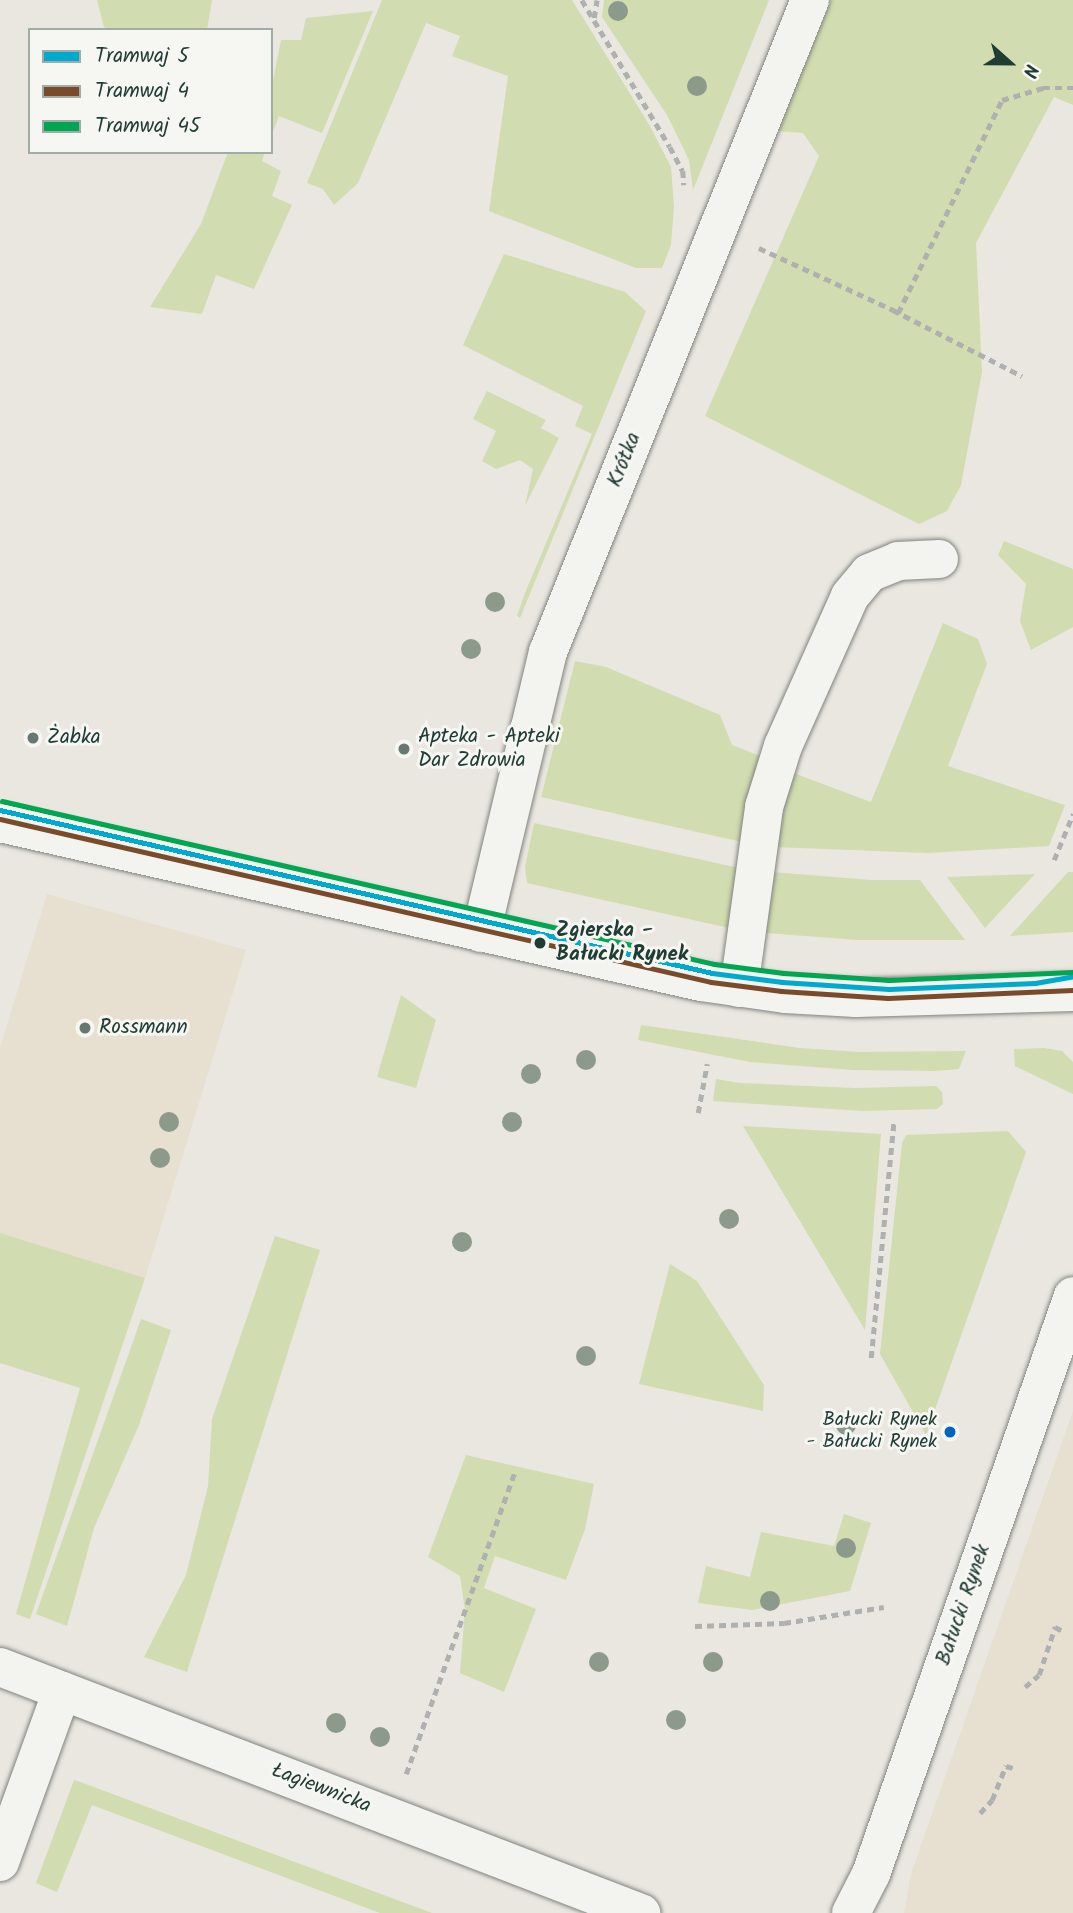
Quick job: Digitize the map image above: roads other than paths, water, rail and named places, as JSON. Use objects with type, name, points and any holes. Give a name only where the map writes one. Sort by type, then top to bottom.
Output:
[{"type":"street","name":"Krótka","points":[[481,933],[548,652],[810,0]]},
{"type":"street","points":[[738,988],[764,807],[783,746],[850,596],[869,573],[898,562],[939,559]]},
{"type":"street","points":[[0,823],[481,933],[738,988],[883,999],[1073,992]]},
{"type":"street","name":"Bałucki Rynek","points":[[851,1913],[871,1874],[1073,1296]]},
{"type":"street","name":"Łagiewnicka","points":[[0,1667],[641,1913]]},
{"type":"street","points":[[0,1862],[62,1690]]},
{"type":"tram line","name":"45","points":[[2,801],[714,964],[783,973],[889,980],[1073,972]]},
{"type":"tram line","name":"5","points":[[0,810],[712,973],[782,982],[889,989],[1035,983],[1073,976]]},
{"type":"tram line","name":"4","points":[[0,819],[711,982],[781,991],[888,998],[1073,990]]},
{"type":"place","name":"Żabka","points":[[33,738]]},
{"type":"place","name":"Apteka - Apteki Dar Zdrowia","points":[[404,749]]},
{"type":"place","name":"Zgierska - Bałucki Rynek","points":[[540,943]]},
{"type":"place","name":"Rossmann","points":[[85,1028]]},
{"type":"place","name":"Bałucki Rynek - Bałucki Rynek","points":[[950,1432]]}]
